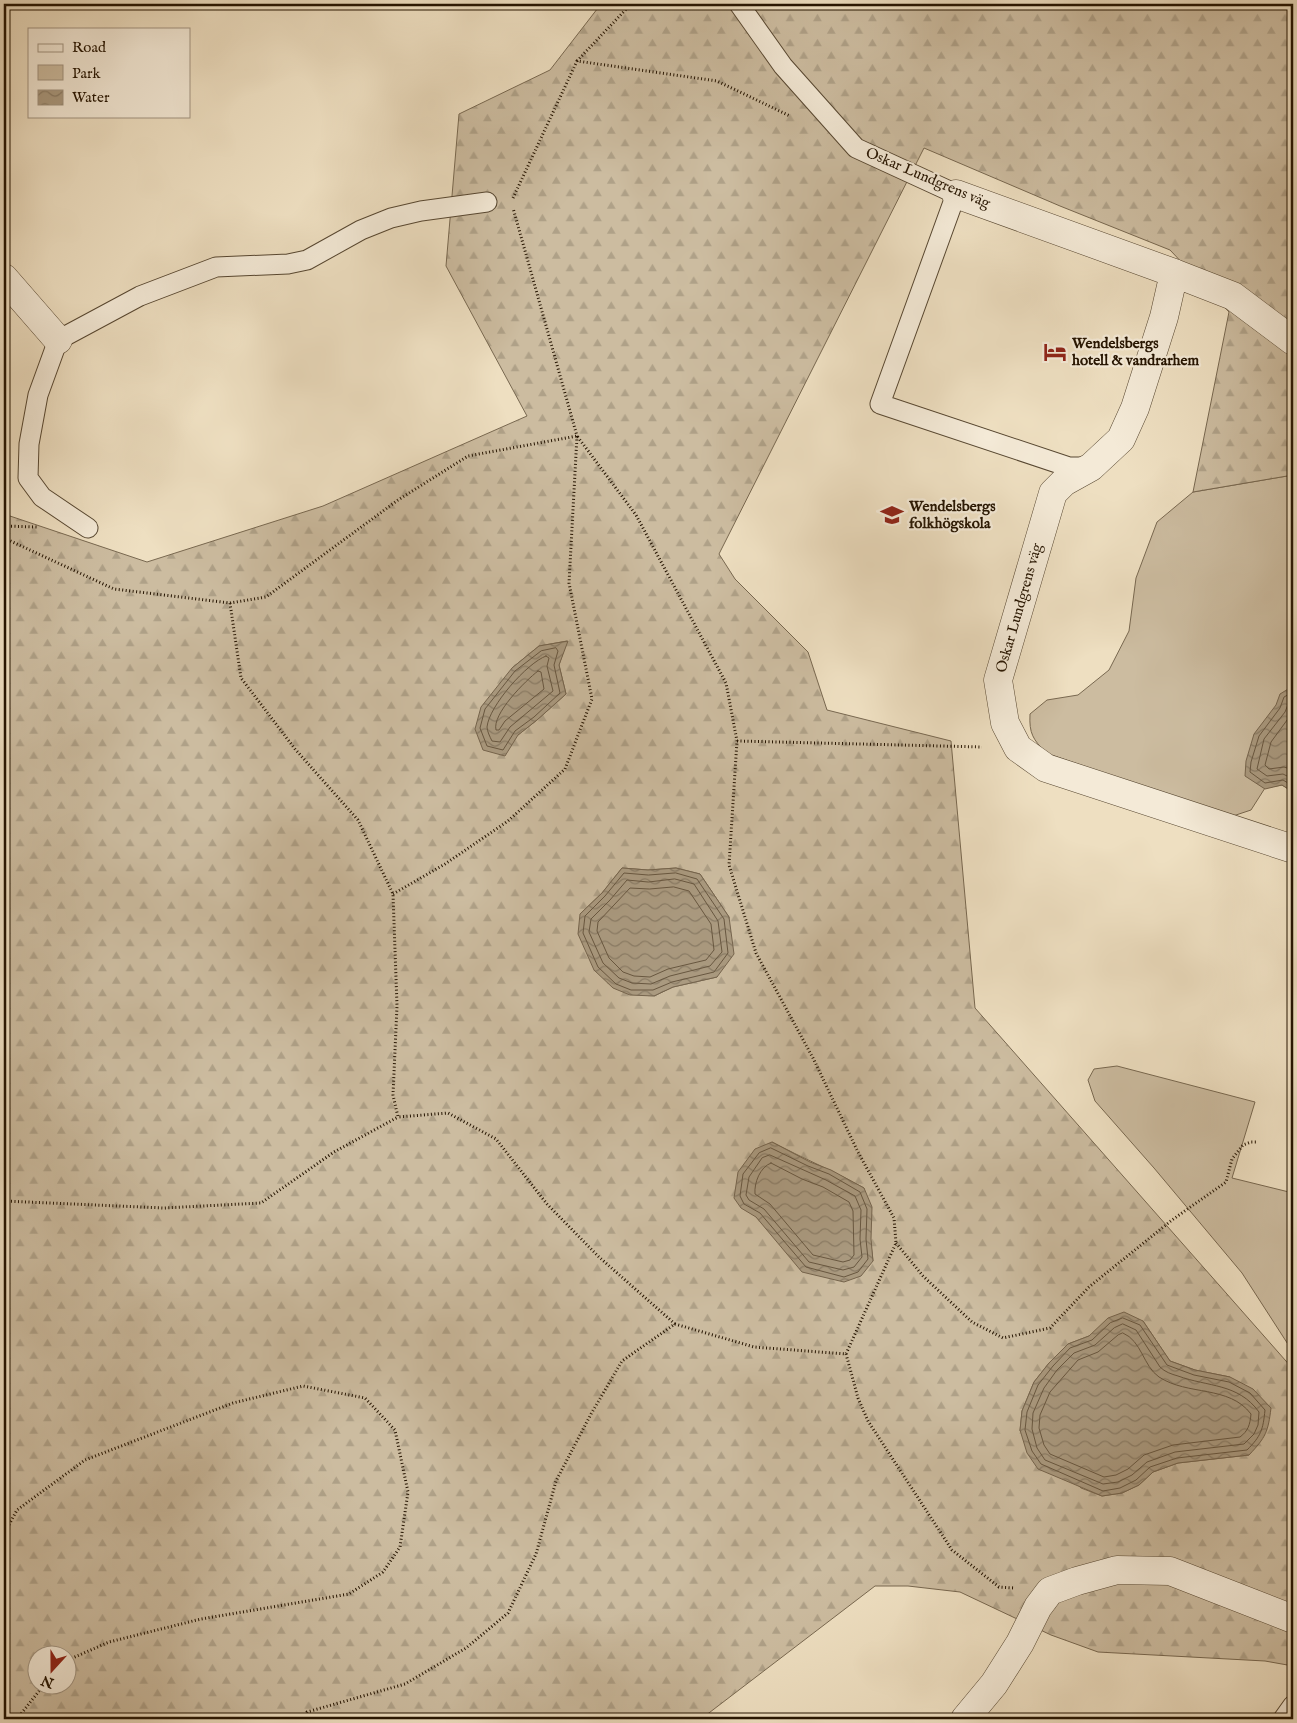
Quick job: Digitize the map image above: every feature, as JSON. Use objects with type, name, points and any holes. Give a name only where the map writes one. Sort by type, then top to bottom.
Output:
[{"type":"street","name":"Oskar Lundgrens väg","points":[[956,194],[1174,272],[1233,296],[1293,341]]},
{"type":"street","name":"Oskar Lundgrens väg","points":[[1174,272],[1164,318],[1136,408],[1121,439],[1090,467],[1064,482],[1053,493],[998,680],[1005,723],[1018,748],[1046,768],[1293,849]]},
{"type":"street","points":[[4,278],[58,340]]},
{"type":"street","points":[[965,1719],[994,1684],[1020,1643],[1038,1608],[1050,1591],[1077,1580],[1117,1570],[1170,1571],[1293,1619]]},
{"type":"lane","name":"Oskar Lundgrens väg","points":[[739,4],[783,66],[856,148],[956,194]]},
{"type":"lane","points":[[956,194],[880,404],[1069,467],[1090,467]]},
{"type":"lane","points":[[88,528],[42,497],[28,478],[28,444],[38,396],[58,340],[140,296],[216,267],[288,264],[307,260],[362,230],[391,218],[421,211],[487,202]]},
{"type":"lane","points":[[1283,1719],[1293,1705]]},
{"type":"path","points":[[393,894],[445,864],[508,821],[565,769],[592,699],[569,583],[577,436],[511,201],[577,61],[631,4]]},
{"type":"path","points":[[577,61],[717,81],[795,118]]},
{"type":"path","points":[[4,538],[114,589],[230,603],[266,597],[398,500],[468,456],[577,436]]},
{"type":"path","points":[[577,436],[636,515],[726,683],[737,741],[730,866],[756,953],[813,1058],[858,1152],[894,1218],[896,1242],[846,1354],[858,1398],[868,1421],[952,1550],[999,1587],[1050,1591]]},
{"type":"path","points":[[230,603],[241,678],[295,749],[358,820],[393,894],[397,1006],[393,1095],[398,1118]]},
{"type":"path","points":[[737,741],[1018,748]]},
{"type":"path","points":[[4,1201],[164,1208],[261,1203],[334,1152],[398,1118],[448,1113],[496,1139],[547,1204],[599,1257],[675,1324],[754,1348],[846,1354]]},
{"type":"path","points":[[896,1242],[923,1276],[972,1322],[1003,1338],[1050,1328],[1089,1287],[1172,1220],[1226,1182],[1232,1159],[1243,1145],[1256,1142]]},
{"type":"path","points":[[304,1719],[307,1712],[405,1684],[466,1648],[508,1613],[536,1554],[556,1481],[591,1414],[622,1361],[675,1324]]},
{"type":"path","points":[[4,1534],[17,1510],[85,1460],[233,1403],[303,1386],[365,1398],[395,1430],[408,1492],[400,1546],[383,1572],[349,1594],[201,1619],[109,1642],[78,1656]]},
{"type":"path","points":[[17,1719],[35,1696]]},
{"type":"green space","points":[[601,4],[1293,4],[1293,475],[1193,492],[1229,312],[1170,250],[924,148],[719,554],[735,579],[808,652],[827,710],[951,741],[975,1008],[1293,1369],[1293,1666],[1265,1661],[1098,1652],[1051,1635],[960,1592],[908,1586],[875,1586],[701,1719],[4,1719],[4,514],[147,562],[323,506],[527,416],[446,266],[459,114],[550,70]],"holes":[[[567,641],[559,665],[566,694],[518,735],[512,668],[539,646]],[[622,868],[648,870],[676,868],[700,874],[729,917],[717,977],[673,987],[654,996],[580,914],[602,893]],[[772,1142],[864,1188],[873,1261],[775,1237],[756,1217]],[[1143,1321],[1170,1361],[1195,1370],[1230,1377],[1249,1455],[1178,1463],[1153,1472],[1139,1485],[1122,1493],[1102,1496],[1081,1488],[1020,1431],[1022,1411],[1034,1382],[1068,1344]]]},
{"type":"green space","points":[[1293,475],[1293,792],[1282,785],[1265,788],[1251,810],[1230,817],[1046,753],[1033,736],[1030,727],[1030,714],[1047,700],[1078,695],[1109,670],[1129,631],[1136,578],[1157,522],[1193,492]]},
{"type":"green space","points":[[1117,1066],[1255,1102],[1232,1178],[1293,1193],[1293,1352],[1242,1273],[1095,1101],[1088,1080],[1094,1069]]},
{"type":"water","points":[[568,641],[559,665],[566,694],[518,735],[505,756],[483,750],[475,729],[481,707],[512,668],[539,646]]},
{"type":"water","points":[[1293,686],[1293,792],[1282,785],[1265,789],[1245,776],[1246,761],[1254,734],[1276,705],[1280,694]]},
{"type":"water","points":[[622,868],[648,870],[676,868],[700,874],[729,917],[734,954],[717,977],[673,987],[654,996],[630,995],[613,988],[594,970],[578,934],[580,914],[602,893]]},
{"type":"water","points":[[772,1142],[864,1188],[872,1207],[871,1239],[873,1261],[861,1276],[844,1282],[802,1272],[756,1217],[741,1208],[734,1198],[738,1172],[755,1149]]},
{"type":"water","points":[[1124,1312],[1143,1321],[1170,1361],[1195,1370],[1230,1377],[1253,1389],[1271,1408],[1265,1434],[1249,1455],[1178,1463],[1153,1472],[1139,1485],[1122,1493],[1102,1496],[1038,1469],[1027,1453],[1020,1430],[1022,1411],[1034,1382],[1068,1344],[1089,1336],[1108,1318]]},
{"type":"place","name":"Wendelsbergs hotell & vandrarhem","points":[[1055,352]]},
{"type":"place","name":"Wendelsbergs folkhögskola","points":[[892,515]]}]
